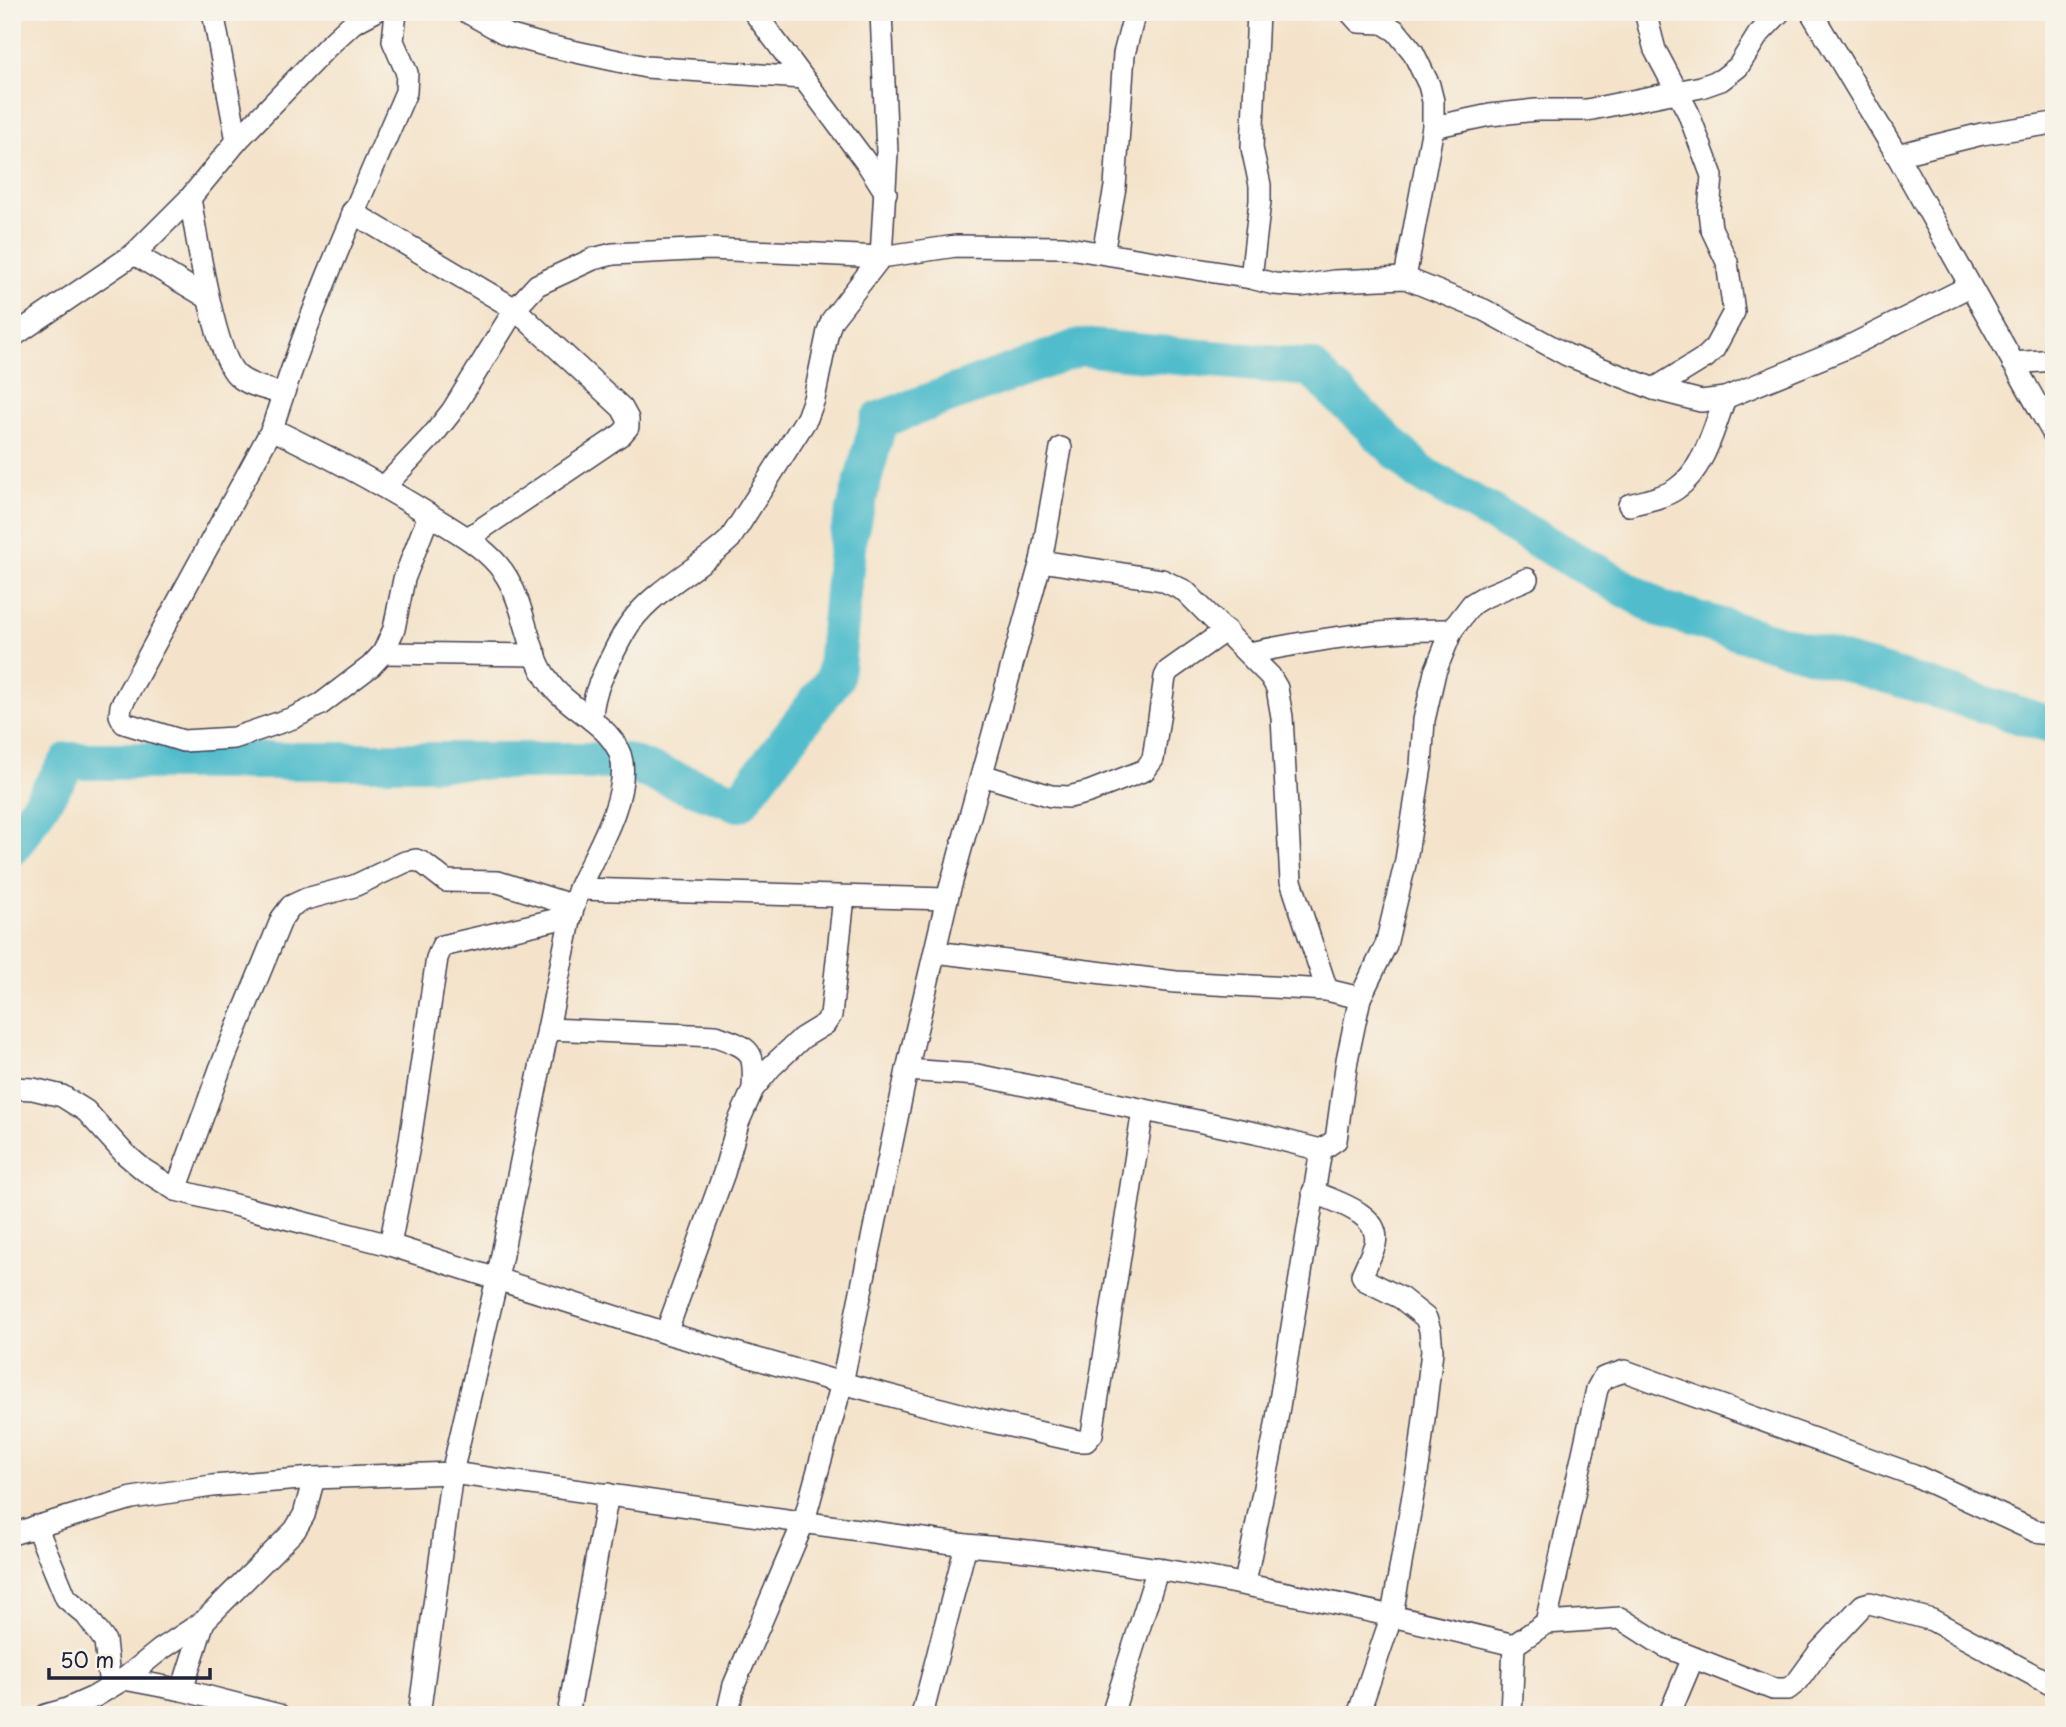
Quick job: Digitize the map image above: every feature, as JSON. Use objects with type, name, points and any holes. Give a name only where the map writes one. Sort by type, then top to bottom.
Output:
[{"type":"street","points":[[213,12],[237,141]]},
{"type":"street","points":[[12,337],[134,254],[190,198],[237,141],[327,47],[353,23],[374,12]]},
{"type":"street","points":[[396,12],[393,41],[407,73],[406,92],[352,212],[272,429],[121,706],[120,715],[124,723],[183,741],[234,738],[293,718],[321,704],[371,666],[383,653],[394,629],[404,579],[429,515]]},
{"type":"street","points":[[467,12],[508,34],[544,45],[646,67],[802,78]]},
{"type":"street","points":[[754,12],[886,193]]},
{"type":"street","points":[[592,720],[592,705],[598,685],[631,622],[674,582],[730,539],[797,433],[814,400],[832,320],[881,257],[887,153],[881,12]]},
{"type":"street","points":[[1103,253],[1115,187],[1124,54],[1135,12]]},
{"type":"street","points":[[1251,278],[1260,201],[1252,148],[1258,12]]},
{"type":"street","points":[[1350,12],[1359,22],[1383,23],[1396,31],[1413,52],[1429,85],[1433,101],[1433,127],[1405,278]]},
{"type":"street","points":[[1645,12],[1655,50],[1678,91],[1712,176],[1709,211],[1711,228],[1727,262],[1734,312],[1714,349],[1706,357],[1654,389]]},
{"type":"street","points":[[1433,127],[1490,115],[1536,110],[1587,110],[1721,80],[1747,56],[1758,35],[1780,12]]},
{"type":"street","points":[[1811,12],[1897,155],[2054,435]]},
{"type":"street","points":[[1897,155],[1982,134],[2054,123]]},
{"type":"street","points":[[190,198],[208,298],[226,358],[235,374],[246,382],[283,394]]},
{"type":"street","points":[[352,212],[515,309],[622,408],[628,419],[628,428],[622,434],[468,538]]},
{"type":"street","points":[[384,487],[446,419],[515,309],[537,285],[613,254],[710,249],[881,257],[956,246],[1063,247],[1274,284],[1301,285],[1405,278],[1484,310],[1567,355],[1654,389],[1702,401],[1726,398],[1846,348],[1970,286]]},
{"type":"street","points":[[134,254],[208,298]]},
{"type":"street","points":[[2012,363],[2054,360]]},
{"type":"street","points":[[1629,505],[1674,491],[1687,480],[1706,448],[1726,398]]},
{"type":"street","points":[[272,429],[384,487],[468,538],[498,565],[510,584],[536,655],[550,684],[574,708],[611,737],[622,761],[621,792],[574,904],[498,1279],[452,1473],[419,1715]]},
{"type":"street","points":[[727,1715],[734,1685],[804,1521],[842,1383],[906,1070],[947,900],[1041,561],[1061,448]]},
{"type":"street","points":[[1041,561],[1162,580],[1185,591],[1270,676],[1277,688],[1282,717],[1292,881],[1326,990]]},
{"type":"street","points":[[1245,1583],[1274,1437],[1321,1150],[1336,1140],[1347,1060],[1360,998],[1386,945],[1406,860],[1421,766],[1424,720],[1435,672],[1452,630],[1472,604],[1482,597],[1527,579]]},
{"type":"street","points":[[1249,653],[1343,635],[1403,629],[1452,630]]},
{"type":"street","points":[[982,775],[1051,796],[1069,797],[1145,770],[1153,760],[1168,671],[1226,630]]},
{"type":"street","points":[[383,653],[536,655]]},
{"type":"street","points":[[176,1190],[220,1069],[282,918],[291,906],[306,899],[354,886],[405,862],[416,860],[446,881],[483,880],[511,885],[574,904],[844,897],[947,900]]},
{"type":"street","points":[[511,885],[540,923]]},
{"type":"street","points":[[666,1333],[724,1173],[738,1123],[753,1089],[771,1067],[802,1038],[825,1024],[831,1015],[844,897]]},
{"type":"street","points":[[390,1245],[410,1141],[436,958],[442,946],[540,923],[574,904]]},
{"type":"street","points":[[935,951],[1176,982],[1326,990],[1360,998]]},
{"type":"street","points":[[548,1029],[716,1036],[742,1045],[752,1055],[753,1089]]},
{"type":"street","points":[[906,1070],[977,1075],[1255,1133],[1321,1150]]},
{"type":"street","points":[[12,1088],[33,1089],[62,1096],[86,1111],[124,1153],[144,1170],[176,1190],[390,1245],[666,1333],[842,1383],[983,1420],[1078,1441],[1086,1441],[1093,1434],[1143,1110]]},
{"type":"street","points":[[1313,1192],[1352,1208],[1370,1224],[1374,1230],[1375,1243],[1362,1275],[1365,1280],[1401,1298],[1426,1318],[1432,1351],[1419,1461],[1392,1615],[1358,1715]]},
{"type":"street","points":[[1546,1623],[1597,1389],[1603,1378],[1625,1371],[1914,1475],[2035,1531],[2054,1533]]},
{"type":"street","points":[[12,1534],[132,1499],[212,1486],[314,1478],[452,1473],[966,1545],[1040,1551],[1158,1568],[1245,1583],[1514,1645],[1546,1623],[1620,1618],[1664,1646],[1773,1689],[1788,1689],[1798,1681],[1819,1652],[1863,1605],[1870,1603],[1932,1620],[2054,1686]]},
{"type":"street","points":[[46,1715],[76,1705],[117,1683],[204,1621],[295,1530],[304,1515],[314,1478]]},
{"type":"street","points":[[568,1715],[608,1494]]},
{"type":"street","points":[[36,1526],[66,1598],[86,1615],[105,1641],[117,1683]]},
{"type":"street","points":[[922,1715],[966,1545]]},
{"type":"street","points":[[1112,1715],[1158,1568]]},
{"type":"street","points":[[182,1690],[204,1621]]},
{"type":"street","points":[[1511,1715],[1514,1645]]},
{"type":"street","points":[[1669,1715],[1693,1658]]},
{"type":"street","points":[[117,1683],[182,1690],[279,1715]]},
{"type":"waterway","points":[[12,847],[69,761],[622,761],[739,803],[835,678],[848,537],[879,420],[1080,347],[1311,368],[1420,473],[1663,610],[2054,726]]}]
